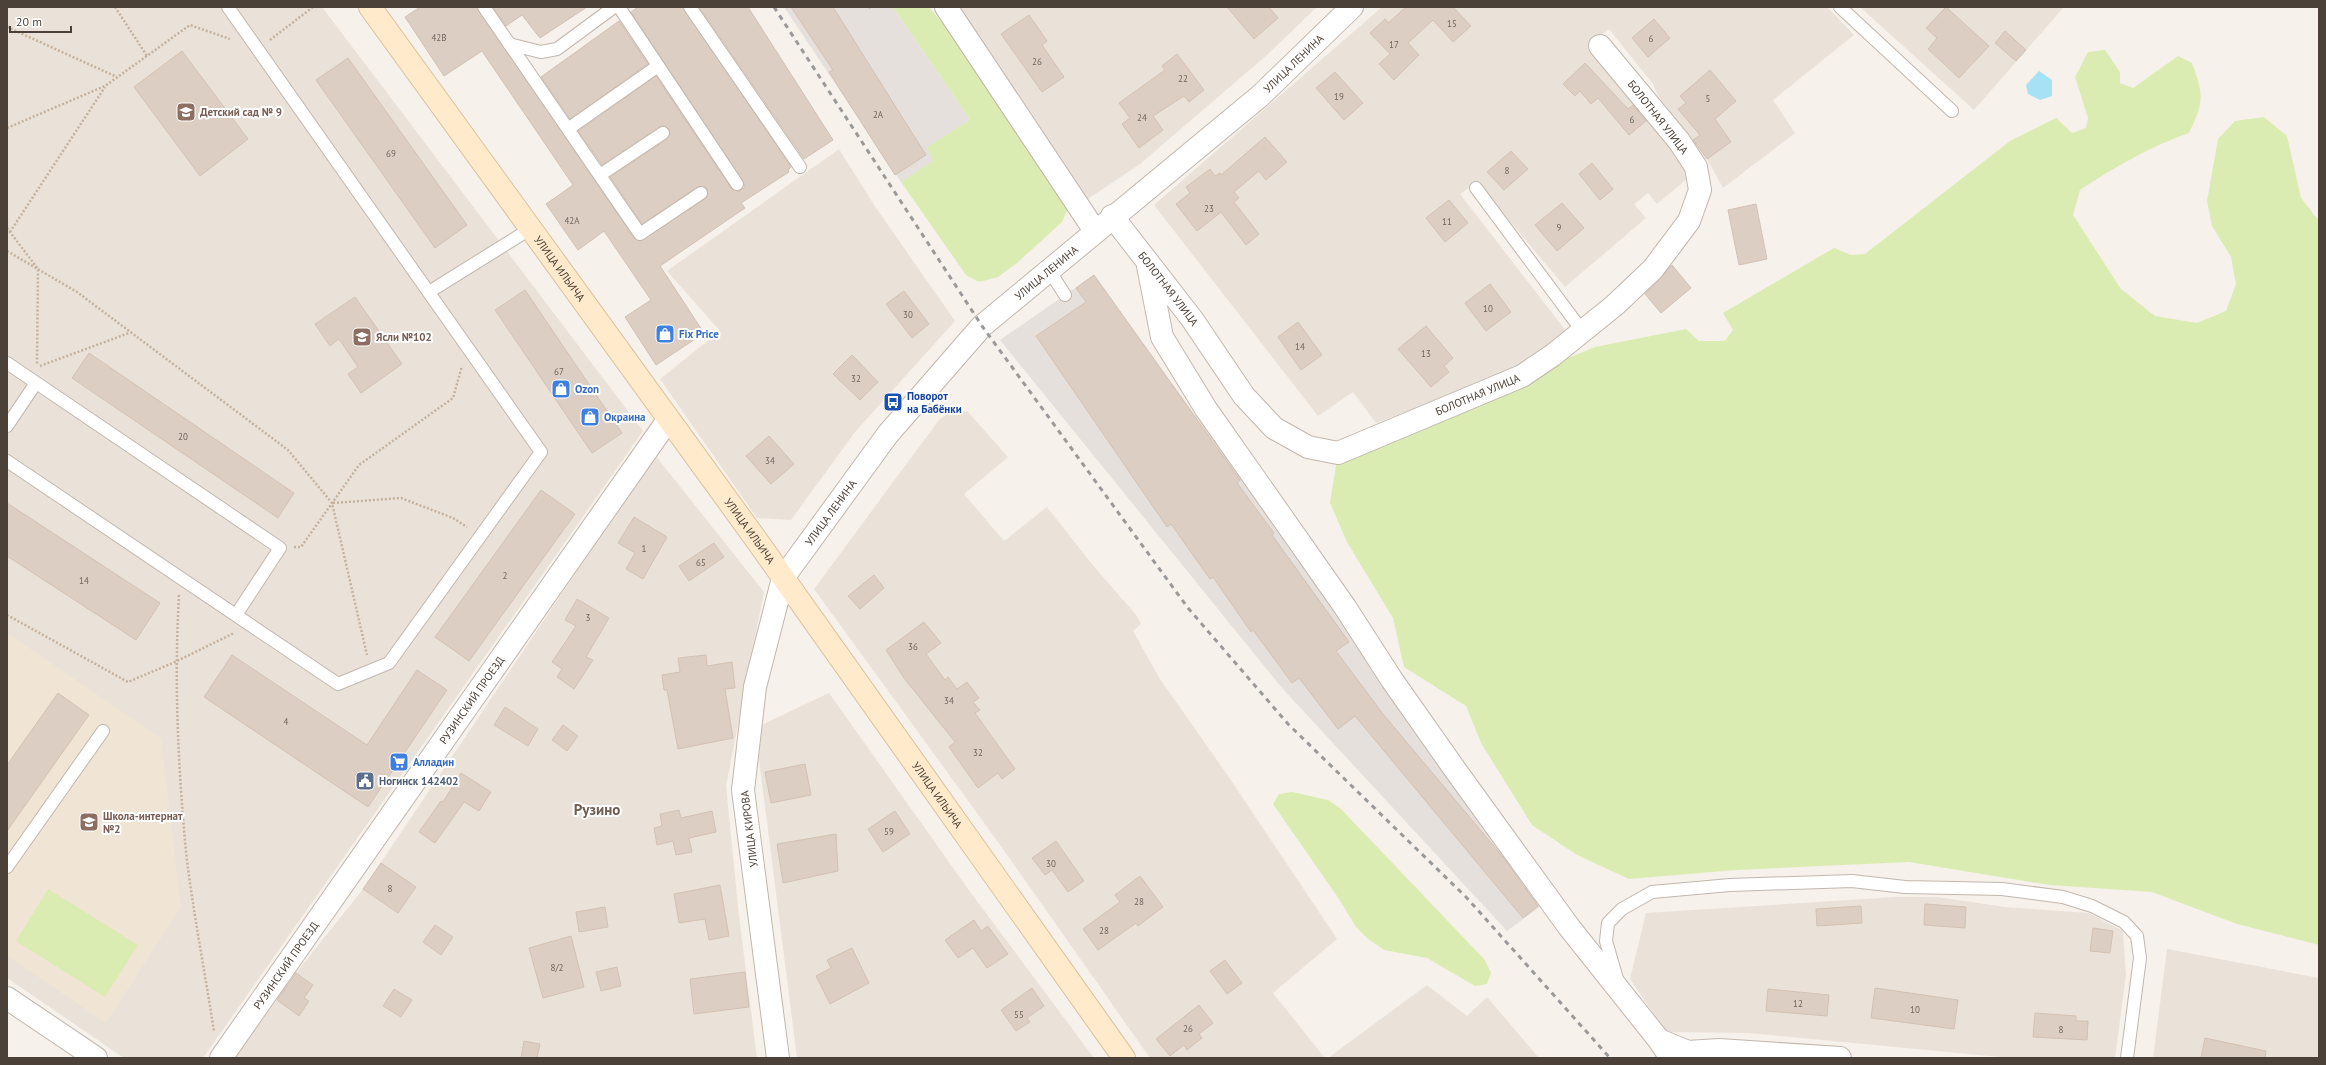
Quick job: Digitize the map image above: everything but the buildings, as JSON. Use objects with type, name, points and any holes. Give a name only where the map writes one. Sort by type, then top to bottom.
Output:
[{"type":"main road","name":"УЛИЦА ИЛЬИЧА","points":[[370,7],[783,578],[1124,1058]]},
{"type":"street","points":[[946,7],[1095,231]]},
{"type":"street","name":"УЛИЦА ЛЕНИНА","points":[[783,578],[893,428],[982,326],[1112,216],[1260,96],[1352,7]]},
{"type":"street","name":"БОЛОТНАЯ УЛИЦА","points":[[1112,216],[1192,319],[1244,396],[1274,428],[1308,447],[1338,452],[1522,376],[1583,332],[1653,269],[1689,221],[1700,190],[1696,167],[1680,140],[1600,46]]},
{"type":"street","points":[[1147,261],[1162,337],[1206,409],[1345,607],[1392,680],[1456,771],[1550,902],[1659,1040],[1670,1058]]},
{"type":"street","name":"РУЗИНСКИЙ ПРОЕЗД","points":[[221,1058],[668,420]]},
{"type":"street","name":"УЛИЦА КИРОВА","points":[[778,1058],[743,790],[755,687],[783,578]]},
{"type":"street","points":[[7,998],[96,1058]]},
{"type":"street","points":[[1659,1040],[1688,1052],[1719,1050],[1840,1058]]},
{"type":"lane","points":[[7,461],[338,684],[389,664],[541,452],[228,7]]},
{"type":"lane","points":[[484,7],[640,234],[701,193]]},
{"type":"lane","points":[[510,44],[541,52],[557,49],[614,7]]},
{"type":"lane","points":[[619,7],[737,184]]},
{"type":"lane","points":[[690,7],[800,167]]},
{"type":"lane","points":[[1840,7],[1952,111]]},
{"type":"lane","points":[[568,129],[658,66]]},
{"type":"lane","points":[[600,175],[663,133]]},
{"type":"lane","points":[[1476,188],[1583,332]]},
{"type":"lane","points":[[429,292],[530,229]]},
{"type":"lane","points":[[1049,270],[1065,295]]},
{"type":"lane","points":[[7,363],[280,548],[236,615]]},
{"type":"lane","points":[[7,426],[36,383]]},
{"type":"lane","points":[[7,867],[103,731]]},
{"type":"lane","points":[[1620,992],[1606,942],[1608,923],[1622,908],[1652,892],[1730,885],[1852,881],[1905,887],[2002,889],[2063,897],[2092,906],[2124,922],[2138,936],[2140,958],[2127,1058]]},
{"type":"path","points":[[115,7],[147,56]]},
{"type":"path","points":[[7,128],[105,86],[190,25],[258,49],[313,7]]},
{"type":"path","points":[[7,27],[117,78]]},
{"type":"path","points":[[10,232],[105,86]]},
{"type":"path","points":[[7,228],[38,269],[37,367],[130,332]]},
{"type":"path","points":[[7,251],[77,292],[288,450],[332,503],[370,671]]},
{"type":"path","points":[[280,548],[301,547],[360,464],[453,398],[467,346]]},
{"type":"path","points":[[332,503],[401,498],[453,518],[481,536]]},
{"type":"path","points":[[180,577],[175,662],[178,753],[187,854],[214,1037]]},
{"type":"path","points":[[7,615],[128,682],[175,662],[250,625]]},
{"type":"shaded area","points":[[7,7],[322,7],[643,431],[203,1058],[124,1058],[7,978]]},
{"type":"shaded area","points":[[784,7],[893,7],[970,120],[928,147],[934,161],[901,182]]},
{"type":"shaded area","points":[[955,7],[1317,7],[1267,55],[1140,164],[1085,201]]},
{"type":"shaded area","points":[[1382,7],[1827,7],[1854,35],[1773,100],[1795,133],[1723,188],[1707,159],[1658,96],[1653,84],[1609,29],[1589,44],[1684,159],[1687,179],[1657,204],[1648,193],[1634,204],[1646,218],[1565,287],[1477,182],[1460,194],[1566,331],[1508,374],[1376,423],[1353,392],[1318,416],[1154,205]]},
{"type":"shaded area","points":[[1860,7],[2064,7],[1974,110]]},
{"type":"shaded area","points":[[839,149],[874,205],[955,321],[855,432],[791,520],[757,518],[660,379],[720,331],[667,271]]},
{"type":"shaded area","points":[[1094,275],[1265,512],[1355,641],[1380,682],[1545,903],[1507,931],[1282,688],[1000,340]]},
{"type":"shaded area","points":[[954,409],[968,412],[1008,457],[964,494],[1004,541],[1047,507],[1091,563],[1137,616],[1141,624],[1133,631],[1160,679],[1226,773],[1337,939],[1273,993],[1325,1058],[1150,1058],[998,842],[814,589],[939,420]]},
{"type":"shaded area","points":[[655,455],[764,592],[726,786],[739,916],[757,1058],[235,1058],[296,973],[363,889]]},
{"type":"shaded area","name":"Школа-интернат №2","points":[[7,633],[161,738],[181,907],[106,1023],[7,956]]},
{"type":"shaded area","points":[[829,693],[968,889],[1094,1058],[797,1058],[755,728]]},
{"type":"shaded area","points":[[1895,897],[1937,897],[2005,907],[2089,913],[2123,931],[2126,975],[2115,1058],[2010,1058],[1748,1033],[1666,1032],[1630,979],[1646,913]]},
{"type":"shaded area","points":[[2167,949],[2319,978],[2319,1058],[2153,1058]]},
{"type":"shaded area","points":[[1427,985],[1467,1016],[1487,997],[1539,1058],[1328,1058]]},
{"type":"green space","points":[[893,7],[929,7],[950,32],[1069,206],[1062,222],[1017,263],[998,277],[979,282],[966,275],[901,182],[933,161],[927,147],[970,120]]},
{"type":"green space","points":[[2105,50],[2120,72],[2120,83],[2133,88],[2178,56],[2192,63],[2199,83],[2201,98],[2200,106],[2189,133],[2133,158],[2080,190],[2073,215],[2121,289],[2155,316],[2197,323],[2226,311],[2236,284],[2231,257],[2212,226],[2207,201],[2218,139],[2235,121],[2264,117],[2287,136],[2301,198],[2319,221],[2319,945],[2237,924],[2152,892],[2050,885],[1909,862],[1736,870],[1629,879],[1577,855],[1532,825],[1481,743],[1466,706],[1404,667],[1393,618],[1347,542],[1330,503],[1338,453],[1595,347],[1686,329],[1699,341],[1725,341],[1733,330],[1723,313],[1834,248],[1851,255],[1865,254],[2010,141],[2056,118],[2072,133],[2086,128],[2088,118],[2075,77],[2088,52]]},
{"type":"green space","points":[[1292,792],[1328,800],[1340,808],[1485,960],[1491,973],[1487,984],[1475,986],[1427,958],[1384,950],[1368,939],[1356,927],[1339,899],[1273,804],[1279,794]]},
{"type":"green space","points":[[48,889],[138,945],[105,997],[16,941]]},
{"type":"water","points":[[2039,71],[2052,80],[2052,96],[2040,100],[2028,94],[2026,85]]},
{"type":"railway","points":[[774,7],[982,326],[1188,608],[1288,724],[1466,897],[1610,1058]]},
{"type":"place","name":"Детский сад № 9","points":[[186,112]]},
{"type":"place","name":"Fix Price","points":[[665,334]]},
{"type":"place","name":"Ясли №102","points":[[362,337]]},
{"type":"place","name":"Ozon","points":[[561,389]]},
{"type":"place","name":"Поворот на Бабёнки","points":[[893,402]]},
{"type":"place","name":"Окраина","points":[[590,417]]},
{"type":"place","name":"Алладин","points":[[399,762]]},
{"type":"place","name":"Ногинск 142402","points":[[365,781]]},
{"type":"place","name":"Школа-интернат №2","points":[[89,822]]},
{"type":"district","name":"Рузино","points":[[597,809]]}]
